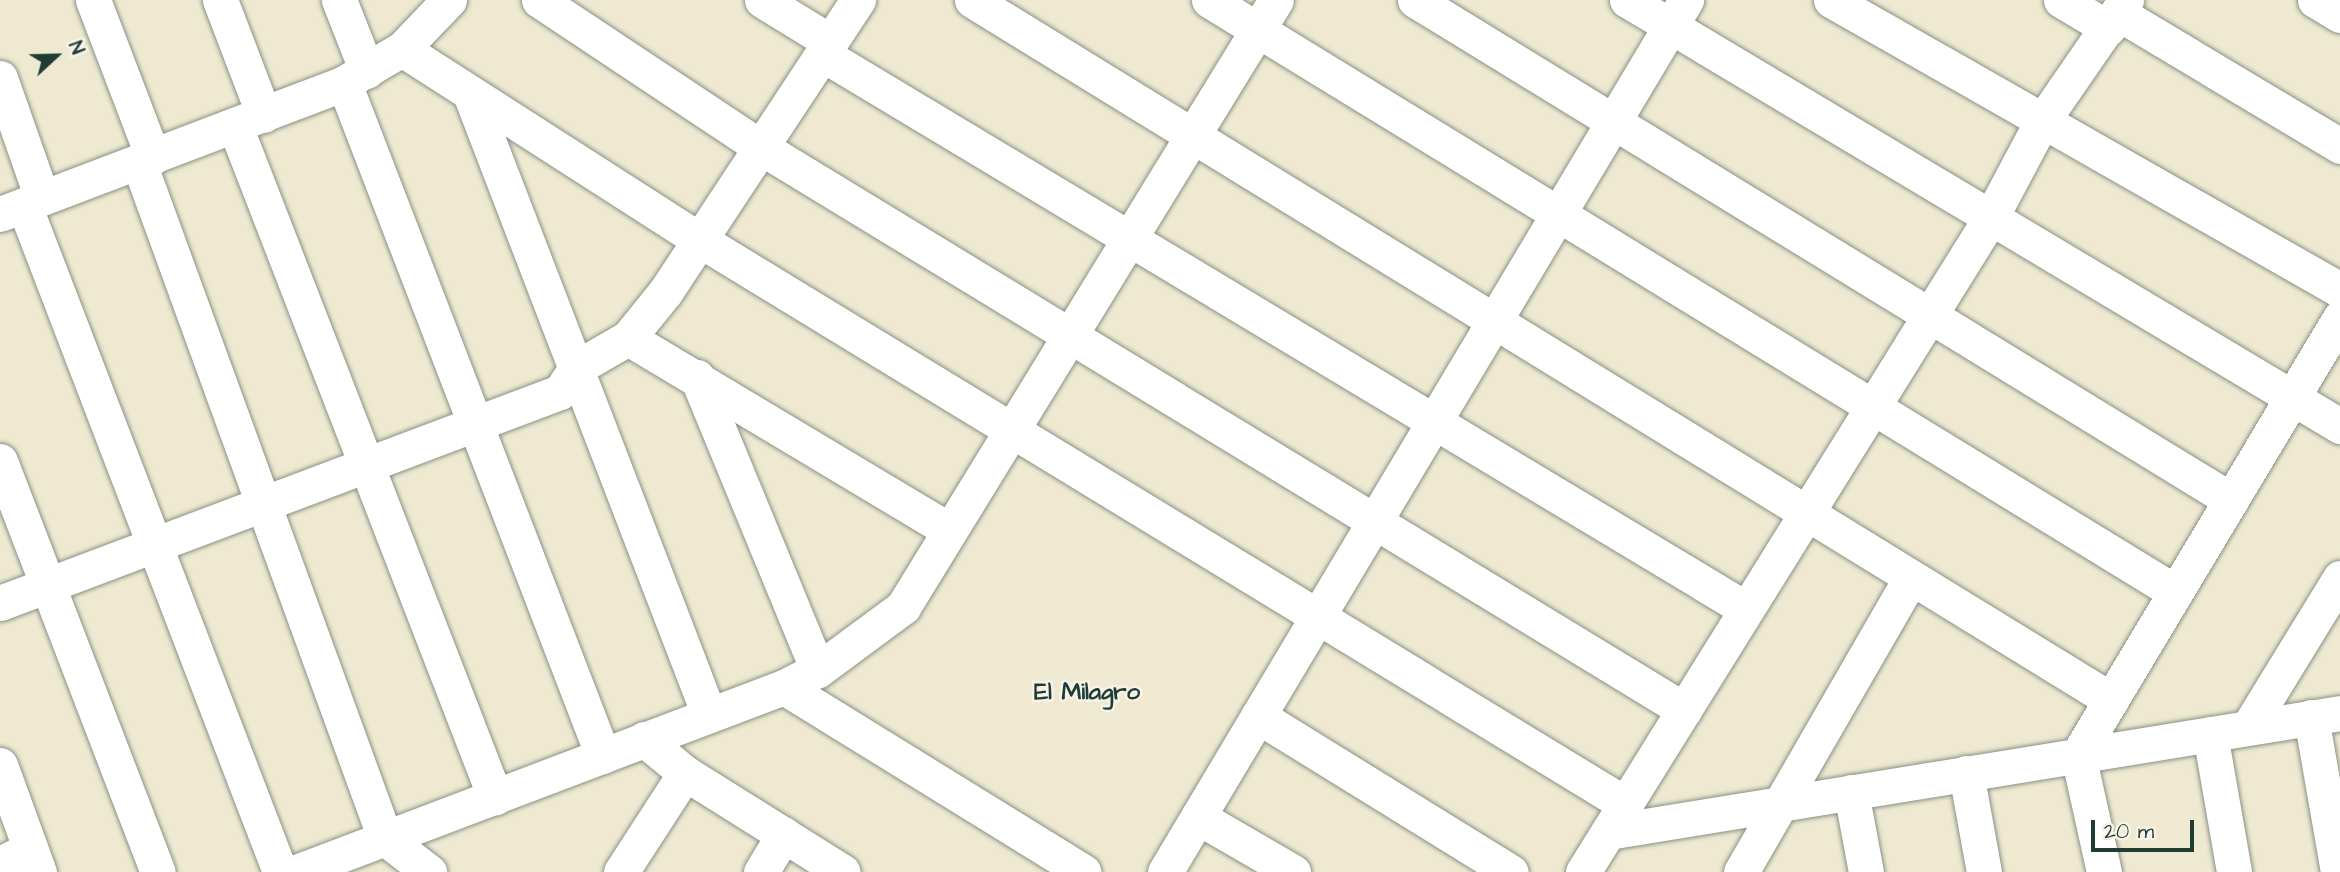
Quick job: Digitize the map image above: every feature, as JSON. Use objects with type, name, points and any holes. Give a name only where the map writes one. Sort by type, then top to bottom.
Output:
[{"type":"street","points":[[93,0],[264,501],[385,838],[429,872]]},
{"type":"street","points":[[220,0],[250,121],[368,464],[495,797]]},
{"type":"street","points":[[339,0],[356,77],[475,424],[603,756]]},
{"type":"street","points":[[22,206],[250,121],[356,77],[402,49],[449,0]]},
{"type":"street","points":[[539,0],[761,148],[1070,331],[1374,523],[1684,710]]},
{"type":"street","points":[[762,0],[826,48],[1130,238],[1746,609]]},
{"type":"street","points":[[0,603],[560,391],[576,368],[628,338],[700,240],[858,0]]},
{"type":"street","points":[[972,0],[2111,700]]},
{"type":"street","points":[[1209,0],[2175,592]]},
{"type":"street","points":[[296,872],[603,756],[708,712],[784,687],[818,670],[903,607],[1070,331],[1276,0]]},
{"type":"street","points":[[1415,0],[2231,500]]},
{"type":"street","points":[[1627,0],[1678,13],[1991,217],[2340,426]]},
{"type":"street","points":[[1831,0],[2042,123],[2340,290]]},
{"type":"street","points":[[2061,0],[2117,14],[2340,146]]},
{"type":"street","points":[[2315,0],[2340,15]]},
{"type":"street","points":[[1165,872],[1678,13]]},
{"type":"street","points":[[1583,872],[1991,217],[2042,123],[2117,14]]},
{"type":"street","points":[[402,49],[471,96],[700,240],[1009,431],[1318,617],[1617,818],[1782,803],[2210,734],[2251,723],[2325,715],[2338,872]]},
{"type":"street","points":[[0,78],[22,206],[281,872]]},
{"type":"street","points":[[471,96],[708,712]]},
{"type":"street","points":[[2104,872],[2078,755],[2340,318]]},
{"type":"street","points":[[628,338],[949,530]]},
{"type":"street","points":[[697,377],[818,670]]},
{"type":"street","points":[[0,461],[158,872]]},
{"type":"street","points":[[1742,871],[1911,577]]},
{"type":"street","points":[[2251,723],[2340,578]]},
{"type":"street","points":[[784,687],[1083,872]]},
{"type":"street","points":[[1258,716],[1511,872]]},
{"type":"street","points":[[2210,734],[2234,872]]},
{"type":"street","points":[[644,739],[685,773],[843,872]]},
{"type":"street","points":[[0,765],[23,862]]},
{"type":"street","points":[[621,872],[685,773]]},
{"type":"street","points":[[1966,773],[1983,872]]},
{"type":"street","points":[[1851,792],[1866,872]]},
{"type":"street","points":[[1198,817],[1293,872]]},
{"type":"street","points":[[761,872],[784,834]]},
{"type":"street","points":[[366,872],[385,838]]},
{"type":"district","name":"El Milagro","points":[[1087,693]]}]
